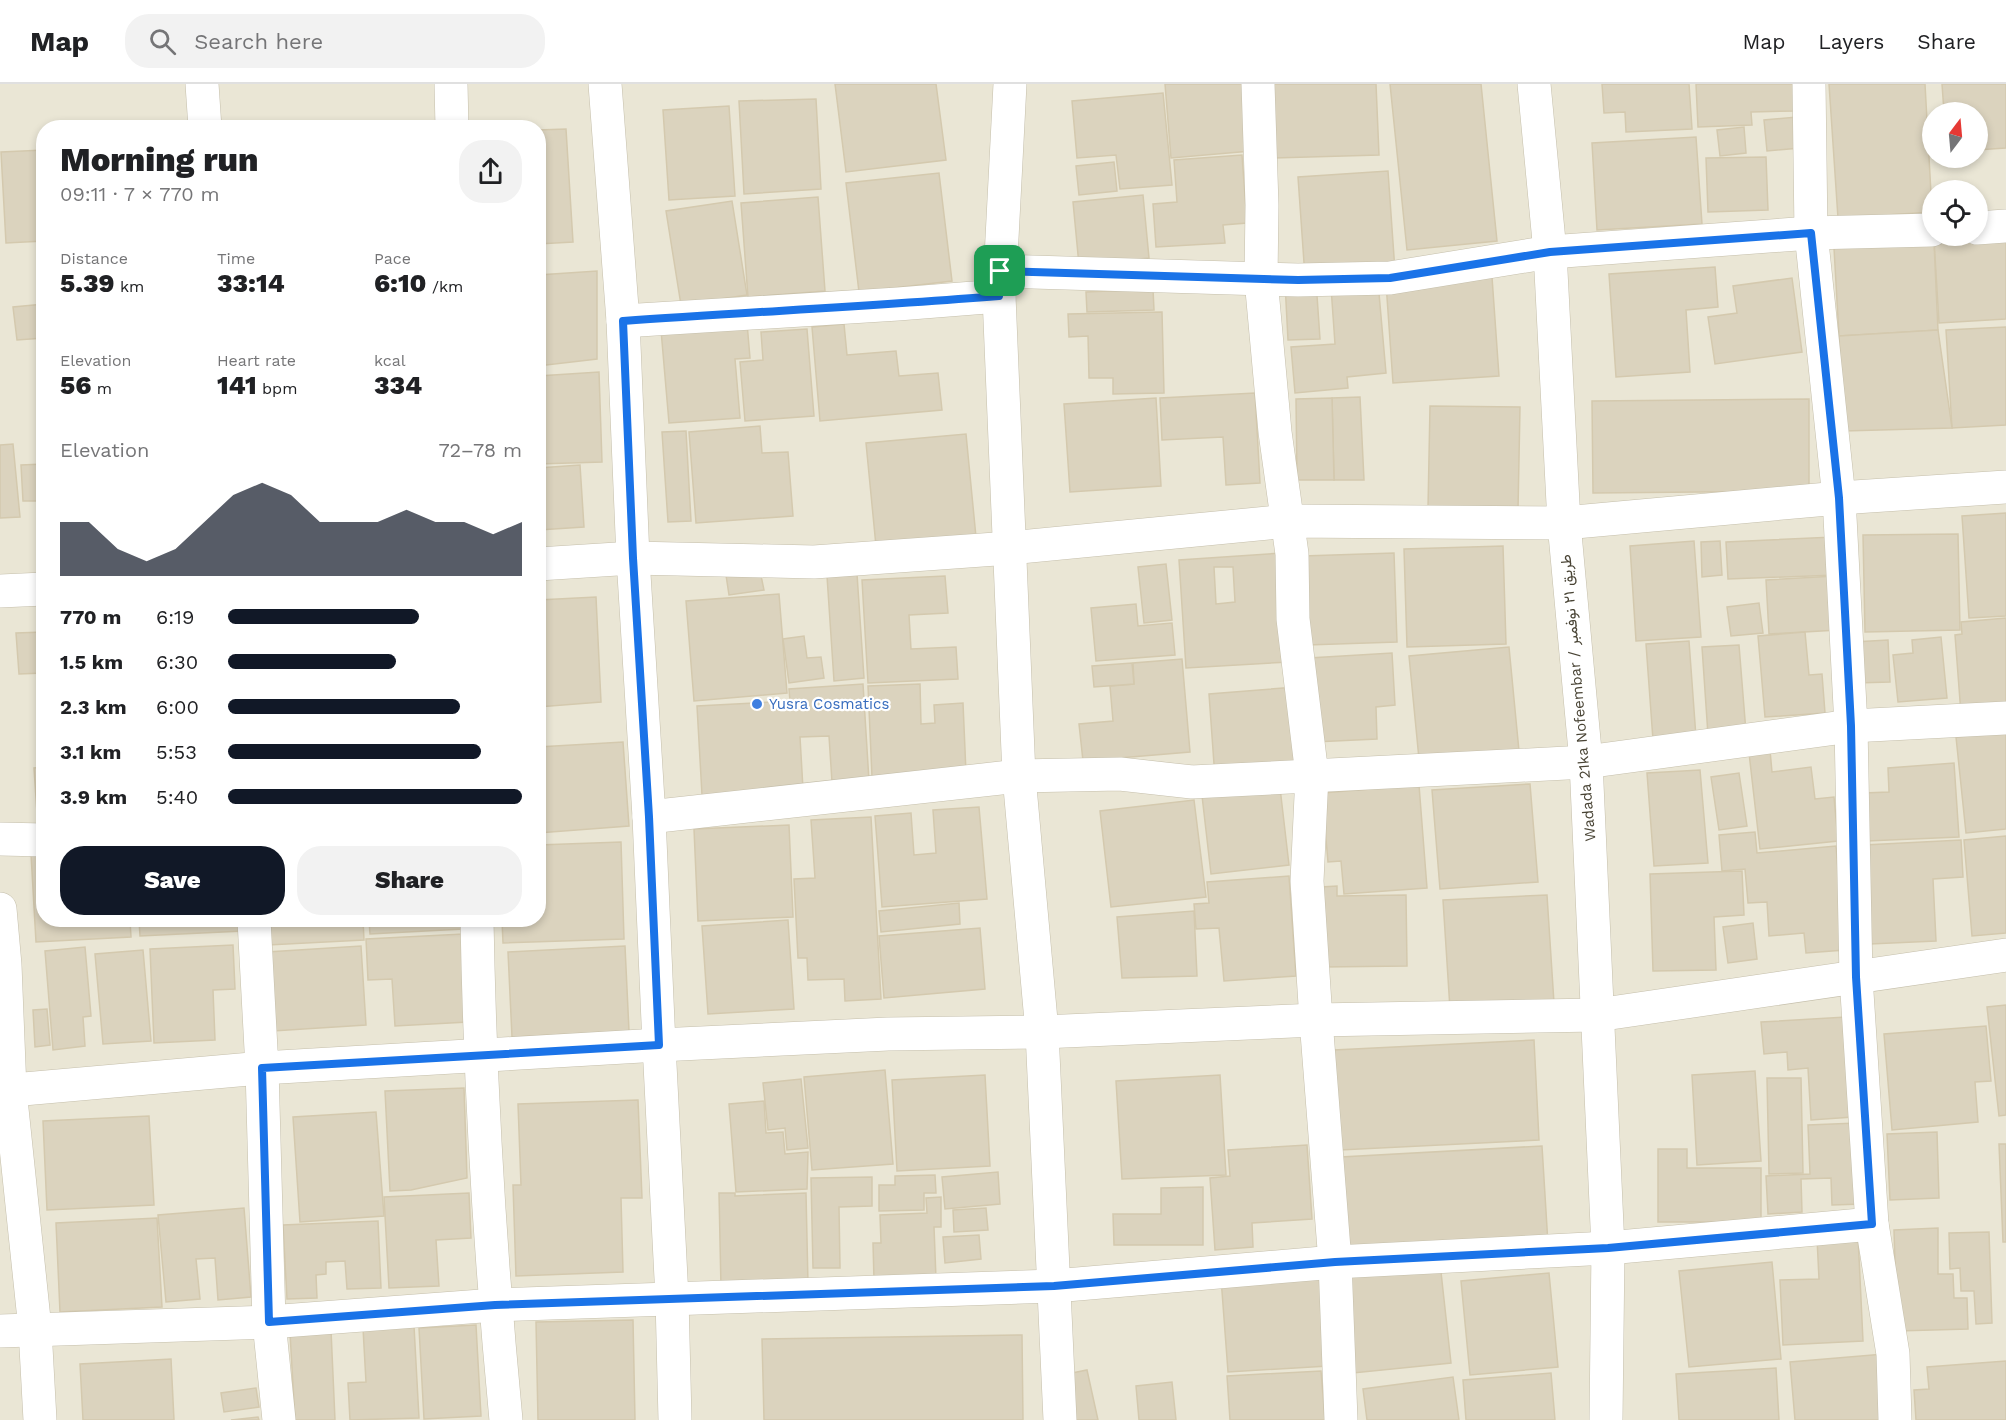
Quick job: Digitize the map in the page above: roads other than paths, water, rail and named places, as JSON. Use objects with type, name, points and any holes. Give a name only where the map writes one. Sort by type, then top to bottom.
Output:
[{"type":"street","points":[[201,84],[204,120]]},
{"type":"street","points":[[451,84],[452,120]]},
{"type":"street","points":[[605,84],[623,321],[633,558],[649,817],[672,1298],[675,1420]]},
{"type":"street","points":[[1010,84],[999,283],[1019,776],[1042,1032],[1060,1420]]},
{"type":"street","points":[[1258,84],[1262,205],[1261,279],[1273,420],[1292,554],[1293,619],[1311,775],[1308,881],[1316,1020],[1335,1262],[1341,1420]]},
{"type":"street","name":"Wadada 21ka Nofeembar / طريق ٢١ نوفمبر","points":[[1534,84],[1550,252],[1564,523],[1586,762],[1608,1248],[1606,1420]]},
{"type":"street","points":[[1809,84],[1811,233],[1839,498],[1851,726],[1856,977],[1872,1224],[1893,1354],[1895,1420]]},
{"type":"street","points":[[1988,227],[2006,226]]},
{"type":"street","points":[[623,321],[722,313],[898,304],[999,283],[1390,278],[1550,252],[1811,233],[1922,230]]},
{"type":"street","points":[[546,563],[633,558],[814,562],[1010,548],[1288,522],[1564,523],[1839,498],[2006,487]]},
{"type":"street","points":[[0,591],[36,589]]},
{"type":"street","points":[[649,817],[1019,776],[1120,774],[1192,782],[1586,762],[1851,726],[2006,718]]},
{"type":"street","points":[[0,839],[36,840]]},
{"type":"street","points":[[0,909],[5,965],[5,1090],[35,1329],[40,1420]]},
{"type":"street","points":[[254,927],[262,1068],[269,1322],[279,1420]]},
{"type":"street","points":[[477,927],[480,1055],[495,1305],[506,1420]]},
{"type":"street","points":[[5,1090],[262,1068],[888,1034],[1042,1032],[1316,1020],[1597,1015],[2006,955]]},
{"type":"street","points":[[0,1331],[269,1322],[495,1305],[1054,1286],[1335,1262],[1608,1248],[1872,1224]]},
{"type":"place","name":"Yusra Cosmatics","points":[[757,704]]}]
